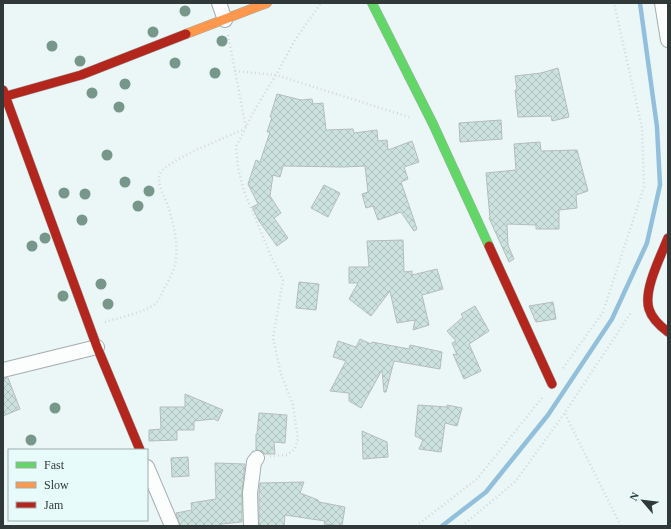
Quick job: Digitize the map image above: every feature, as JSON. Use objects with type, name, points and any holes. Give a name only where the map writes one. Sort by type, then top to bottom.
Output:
[{"type":"street","points":[[219,3],[225,20]]},
{"type":"street","points":[[140,449],[97,347],[4,94],[81,75],[267,3]]},
{"type":"street","points":[[372,3],[433,124],[552,384]]},
{"type":"street","points":[[662,3],[668,40]]},
{"type":"street","points":[[668,238],[651,282],[648,305],[653,317],[668,332]]},
{"type":"street","points":[[3,370],[97,347]]},
{"type":"street","points":[[251,526],[250,493],[254,462],[257,458]]},
{"type":"street","points":[[148,469],[172,526]]},
{"type":"path","points":[[257,458],[287,454],[295,449],[298,439],[293,405],[281,374],[273,338],[283,280],[271,256],[244,191],[238,168],[236,147],[254,111],[295,40],[321,3]]},
{"type":"path","points":[[416,526],[477,480],[552,384],[603,312],[644,187],[642,128],[614,3]]},
{"type":"path","points":[[225,20],[246,129]]},
{"type":"path","points":[[235,71],[276,75],[410,117]]},
{"type":"path","points":[[90,326],[146,309],[156,303],[174,268],[177,257],[176,246],[169,209],[159,182],[160,173],[166,166],[179,159],[246,129]]},
{"type":"path","points":[[462,526],[516,482],[564,414],[634,308]]},
{"type":"path","points":[[564,414],[621,526]]},
{"type":"building","points":[[558,68],[569,117],[552,121],[551,116],[518,117],[515,76],[541,73]]},
{"type":"building","points":[[277,94],[301,100],[312,99],[313,104],[323,103],[326,130],[353,129],[354,133],[377,130],[378,141],[387,140],[388,150],[412,141],[419,162],[404,167],[408,179],[401,182],[417,229],[414,231],[401,212],[378,220],[373,206],[366,208],[362,194],[368,192],[365,166],[283,166],[280,177],[273,175],[270,196],[281,213],[274,218],[288,238],[277,246],[259,221],[252,207],[258,204],[248,184],[256,160],[260,162],[270,132],[267,132]]},
{"type":"building","points":[[501,120],[502,139],[460,142],[459,123]]},
{"type":"building","points":[[540,142],[541,151],[577,150],[588,191],[576,195],[577,208],[559,210],[559,229],[536,229],[536,225],[507,224],[508,245],[514,259],[509,262],[489,218],[486,173],[516,170],[514,144]]},
{"type":"building","points":[[324,185],[340,193],[328,217],[311,208]]},
{"type":"building","points":[[403,240],[404,272],[412,271],[412,275],[437,269],[443,289],[422,295],[429,325],[413,330],[415,320],[397,323],[390,291],[371,316],[349,299],[358,283],[349,283],[349,267],[369,267],[367,241]]},
{"type":"building","points":[[299,282],[319,284],[316,310],[296,308]]},
{"type":"building","points":[[553,302],[556,319],[536,322],[529,306]]},
{"type":"building","points":[[475,306],[489,331],[469,344],[481,371],[464,379],[453,354],[457,355],[452,343],[456,341],[447,331],[463,317],[461,314]]},
{"type":"building","points":[[360,339],[371,344],[372,342],[409,349],[410,345],[442,352],[440,369],[394,361],[386,392],[384,392],[382,370],[361,408],[349,401],[349,393],[330,391],[346,361],[333,357],[338,341],[356,347]]},
{"type":"building","points":[[3,378],[8,378],[20,409],[3,416]]},
{"type":"building","points":[[185,394],[223,410],[218,421],[214,419],[194,421],[194,430],[177,430],[177,440],[149,441],[149,430],[161,429],[160,407],[185,407]]},
{"type":"building","points":[[418,405],[447,407],[447,405],[462,408],[457,426],[445,423],[441,452],[419,449],[423,440],[415,436]]},
{"type":"building","points":[[259,413],[287,415],[285,443],[274,442],[275,454],[265,454],[262,451],[256,450],[256,434]]},
{"type":"building","points":[[362,431],[387,442],[388,457],[363,459]]},
{"type":"building","points":[[188,457],[189,476],[172,477],[171,458]]},
{"type":"building","points":[[215,463],[245,464],[242,492],[242,522],[215,526],[180,526],[176,513],[192,510],[191,503],[216,499]]},
{"type":"building","points":[[304,482],[300,493],[318,500],[319,502],[345,507],[342,526],[324,524],[325,521],[285,515],[284,526],[259,526],[260,483]]},
{"type":"waterway","points":[[442,526],[486,492],[548,415],[612,319],[647,243],[660,185],[657,127],[640,3]]},
{"type":"traffic: fast","points":[[372,3],[433,124],[489,246]]},
{"type":"traffic: slow","points":[[186,34],[267,3]]},
{"type":"traffic: jam","points":[[3,97],[81,75],[186,34]]},
{"type":"traffic: jam","points":[[3,90],[97,347],[140,449]]},
{"type":"traffic: jam","points":[[668,238],[648,292],[649,309],[652,316],[659,325],[668,332]]},
{"type":"traffic: jam","points":[[489,246],[552,384]]}]
